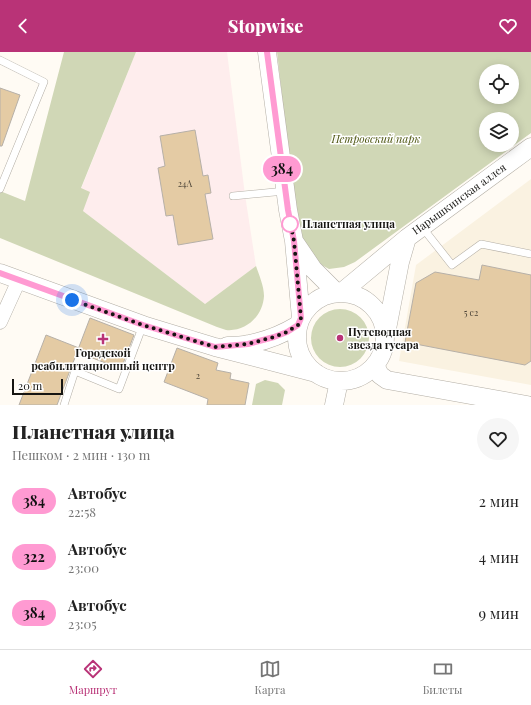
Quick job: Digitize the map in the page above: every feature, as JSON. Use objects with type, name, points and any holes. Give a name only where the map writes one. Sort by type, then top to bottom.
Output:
[{"type":"street","points":[[268,52],[285,191],[294,241],[300,322]]},
{"type":"street","name":"Нарышкинская аллея","points":[[340,292],[407,238],[531,147]]},
{"type":"street","name":"Нарышкинская аллея","points":[[386,339],[400,262],[407,238]]},
{"type":"street","points":[[294,241],[313,269],[340,292]]},
{"type":"street","points":[[0,273],[143,325],[215,347],[316,373],[327,379],[339,381],[353,380],[365,374],[375,365],[382,353],[386,339],[383,322],[374,307],[359,296],[340,292],[325,295],[311,305],[300,322],[296,336],[298,347],[305,362],[316,373]]},
{"type":"street","points":[[0,322],[19,280]]},
{"type":"street","points":[[215,347],[248,344],[274,337],[287,332],[300,322]]},
{"type":"street","points":[[375,365],[380,375],[387,380],[527,405]]},
{"type":"street","points":[[334,405],[339,381]]},
{"type":"lane","points":[[0,60],[44,82],[0,188]]},
{"type":"lane","points":[[233,196],[285,191]]},
{"type":"lane","points":[[422,227],[452,265],[481,244],[531,254]]},
{"type":"lane","points":[[64,405],[75,372],[119,389],[143,325]]},
{"type":"shaded area","points":[[136,52],[227,52],[245,195],[256,266],[205,304],[83,211],[81,189]]},
{"type":"shaded area","points":[[531,179],[531,385],[399,361],[416,265]]},
{"type":"green space","points":[[64,52],[136,52],[81,188],[90,192],[83,211],[205,304],[256,266],[263,288],[263,303],[257,316],[247,325],[233,330],[226,330],[217,327],[0,238],[0,191],[25,201]]},
{"type":"green space","name":"Петровский парк","points":[[277,52],[531,52],[531,133],[519,142],[519,112],[479,112],[479,152],[505,152],[355,262],[344,267],[329,269],[316,262],[306,248],[296,220]]},
{"type":"green space","points":[[334,309],[346,309],[361,317],[369,332],[369,344],[361,359],[346,367],[334,367],[319,359],[311,344],[311,332],[319,317]]},
{"type":"green space","points":[[265,380],[278,383],[285,390],[282,405],[252,405],[256,384]]},
{"type":"building","points":[[0,88],[20,95],[2,146],[0,146]]},
{"type":"building","points":[[195,130],[203,176],[208,175],[211,193],[205,194],[213,239],[178,245],[173,215],[166,216],[158,168],[165,166],[160,136]]},
{"type":"building","points":[[482,265],[531,275],[531,361],[525,365],[405,342],[416,283],[435,272],[479,280]]},
{"type":"building","points":[[90,318],[134,335],[121,369],[77,352]]},
{"type":"building","points":[[46,335],[79,348],[57,405],[19,405]]},
{"type":"building","points":[[177,348],[218,363],[216,370],[231,373],[230,379],[249,383],[245,405],[207,405],[208,399],[164,382]]},
{"type":"bus line","name":"384","points":[[0,273],[143,325],[215,347],[248,344],[274,337],[287,332],[298,325],[301,318],[294,241],[288,210],[267,52]]},
{"type":"place","name":"Планетная улица","points":[[290,224]]},
{"type":"place","name":"Путеводная звезда гусара","points":[[340,338]]},
{"type":"place","name":"Городской реабилитационный центр","points":[[103,339]]},
{"type":"route","points":[[72,300],[143,325],[215,347],[248,344],[274,337],[287,332],[298,325],[301,318],[294,241],[290,221],[290,224]]}]
